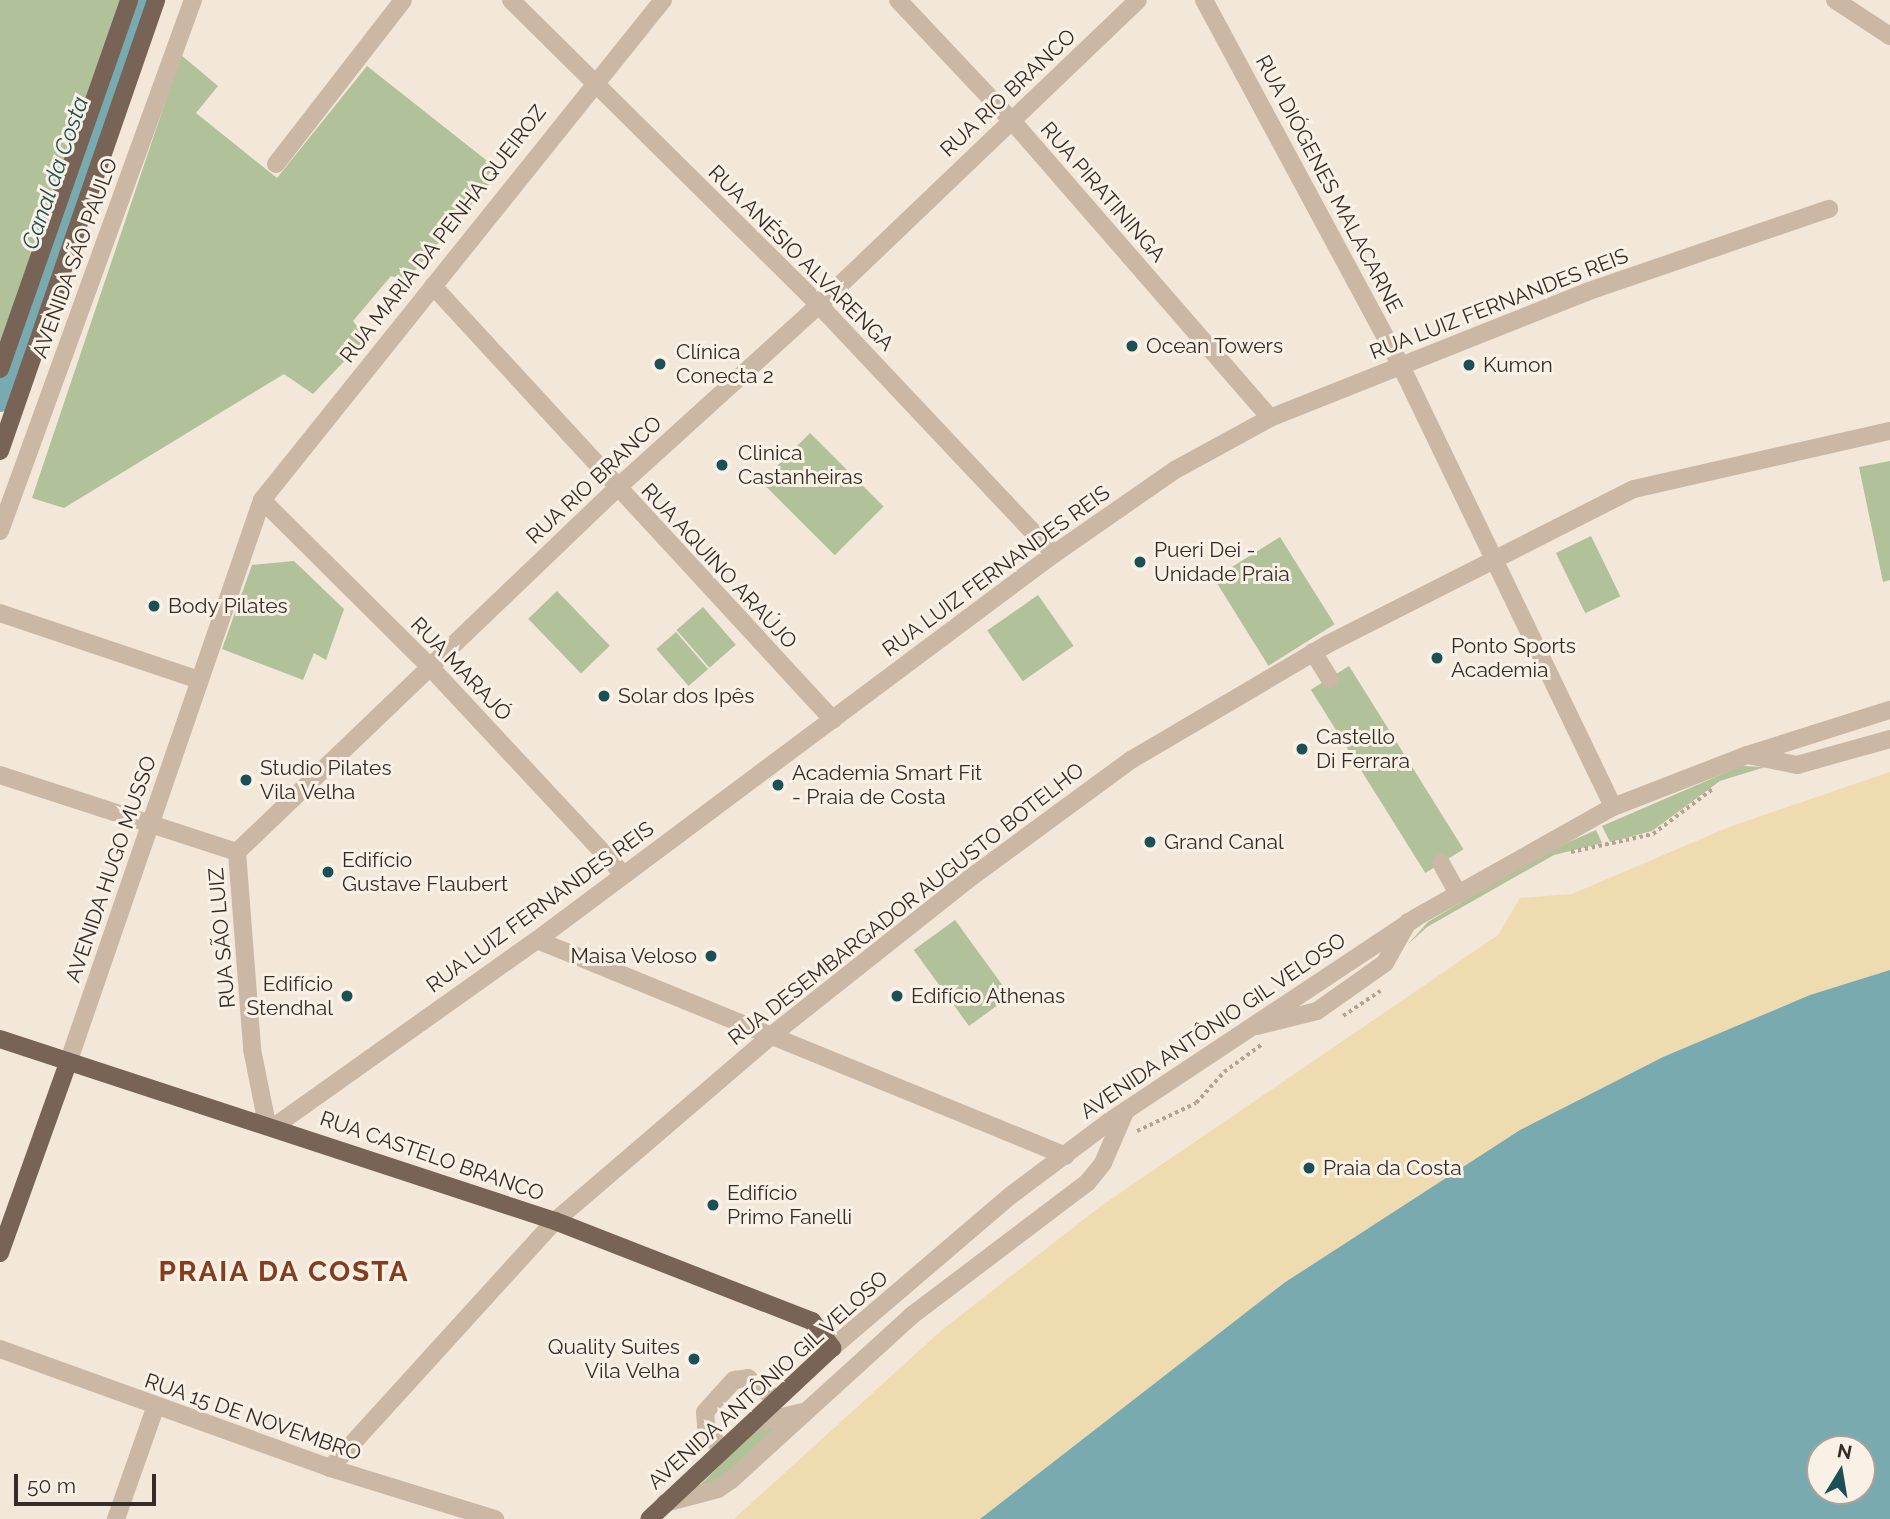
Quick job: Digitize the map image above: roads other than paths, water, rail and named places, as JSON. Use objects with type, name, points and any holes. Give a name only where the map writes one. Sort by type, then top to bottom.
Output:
[{"type":"main road","points":[[0,369],[129,0]]},
{"type":"main road","points":[[0,451],[156,0]]},
{"type":"main road","name":"RUA CASTELO BRANCO","points":[[0,1039],[68,1063],[271,1125],[555,1221],[806,1317],[832,1348]]},
{"type":"main road","name":"AVENIDA HUGO MUSSO","points":[[0,1253],[68,1063]]},
{"type":"main road","name":"AVENIDA ANTÔNIO GIL VELOSO","points":[[649,1519],[832,1348]]},
{"type":"street","name":"AVENIDA SÃO PAULO","points":[[0,531],[193,0]]},
{"type":"street","points":[[276,164],[404,0]]},
{"type":"street","name":"RUA ANÉSIO ALVARENGA","points":[[510,0],[591,83],[819,304],[1054,554]]},
{"type":"street","name":"RUA MARIA DA PENHA QUEIROZ","points":[[262,500],[591,83],[663,0]]},
{"type":"street","name":"RUA PIRATININGA","points":[[898,0],[1013,122],[1270,418]]},
{"type":"street","name":"RUA RIO BRANCO","points":[[237,852],[616,489],[819,304],[1138,0]]},
{"type":"street","name":"RUA DIÓGENES MALACARNE","points":[[1204,0],[1401,366],[1496,556],[1613,807]]},
{"type":"street","points":[[1835,0],[1890,36]]},
{"type":"street","name":"RUA LUIZ FERNANDES REIS","points":[[271,1125],[537,940],[1054,554],[1175,470],[1270,418],[1586,292],[1829,208]]},
{"type":"street","name":"RUA AQUINO ARAÚJO","points":[[433,286],[616,489],[833,720]]},
{"type":"street","name":"RUA DESEMBARGADOR AUGUSTO BOTELHO","points":[[330,1468],[555,1221],[772,1035],[1046,820],[1131,760],[1313,652],[1496,556],[1634,489],[1890,430]]},
{"type":"street","name":"RUA MARAJÓ","points":[[262,500],[430,667],[623,874]]},
{"type":"street","name":"AVENIDA HUGO MUSSO","points":[[68,1063],[262,500]]},
{"type":"street","points":[[0,613],[199,680]]},
{"type":"street","points":[[1313,652],[1330,679]]},
{"type":"street","name":"AVENIDA ANTÔNIO GIL VELOSO","points":[[832,1348],[1010,1196],[1125,1111],[1408,922],[1613,807],[1746,755],[1890,710]]},
{"type":"street","points":[[1746,755],[1797,765],[1890,739]]},
{"type":"street","points":[[0,775],[152,822],[237,852]]},
{"type":"street","name":"RUA SÃO LUIZ","points":[[237,852],[252,1020],[252,1049],[271,1125]]},
{"type":"street","points":[[1441,863],[1458,894]]},
{"type":"street","points":[[537,940],[1066,1156]]},
{"type":"street","points":[[665,1503],[725,1485],[803,1412],[950,1284],[1087,1183],[1102,1163],[1125,1111]]},
{"type":"street","name":"RUA 15 DE NOVEMBRO","points":[[0,1349],[155,1408],[330,1468],[495,1519]]},
{"type":"street","points":[[722,1452],[706,1425],[705,1412],[734,1380],[748,1378],[778,1400]]},
{"type":"street","points":[[117,1519],[155,1408]]},
{"type":"street","points":[[751,1424],[803,1412]]},
{"type":"water","points":[[1890,970],[1890,1519],[980,1519],[1284,1283],[1520,1130],[1663,1057],[1810,995]]},
{"type":"waterway","name":"Canal da Costa","points":[[0,402],[141,0]]},
{"type":"place","name":"Ocean Towers","points":[[1132,346]]},
{"type":"place","name":"Clínica Conecta 2","points":[[660,364]]},
{"type":"place","name":"Kumon","points":[[1469,365]]},
{"type":"place","name":"Clinica Castanheiras","points":[[722,465]]},
{"type":"place","name":"Pueri Dei - Unidade Praia","points":[[1140,562]]},
{"type":"place","name":"Body Pilates","points":[[154,606]]},
{"type":"place","name":"Ponto Sports Academia","points":[[1437,658]]},
{"type":"place","name":"Solar dos Ipês","points":[[604,696]]},
{"type":"place","name":"Castello Di Ferrara","points":[[1302,749]]},
{"type":"place","name":"Studio Pilates Vila Velha","points":[[246,780]]},
{"type":"place","name":"Academia Smart Fit - Praia de Costa","points":[[778,785]]},
{"type":"place","name":"Grand Canal","points":[[1150,842]]},
{"type":"place","name":"Edifício Gustave Flaubert","points":[[328,872]]},
{"type":"place","name":"Maisa Veloso","points":[[711,956]]},
{"type":"place","name":"Edifício Stendhal","points":[[347,996]]},
{"type":"place","name":"Edifício Athenas","points":[[897,996]]},
{"type":"place","name":"Praia da Costa","points":[[1309,1168]]},
{"type":"place","name":"Edifício Primo Fanelli","points":[[713,1205]]},
{"type":"place","name":"Quality Suites Vila Velha","points":[[694,1359]]},
{"type":"district","name":"PRAIA DA COSTA","points":[[284,1272]]}]
